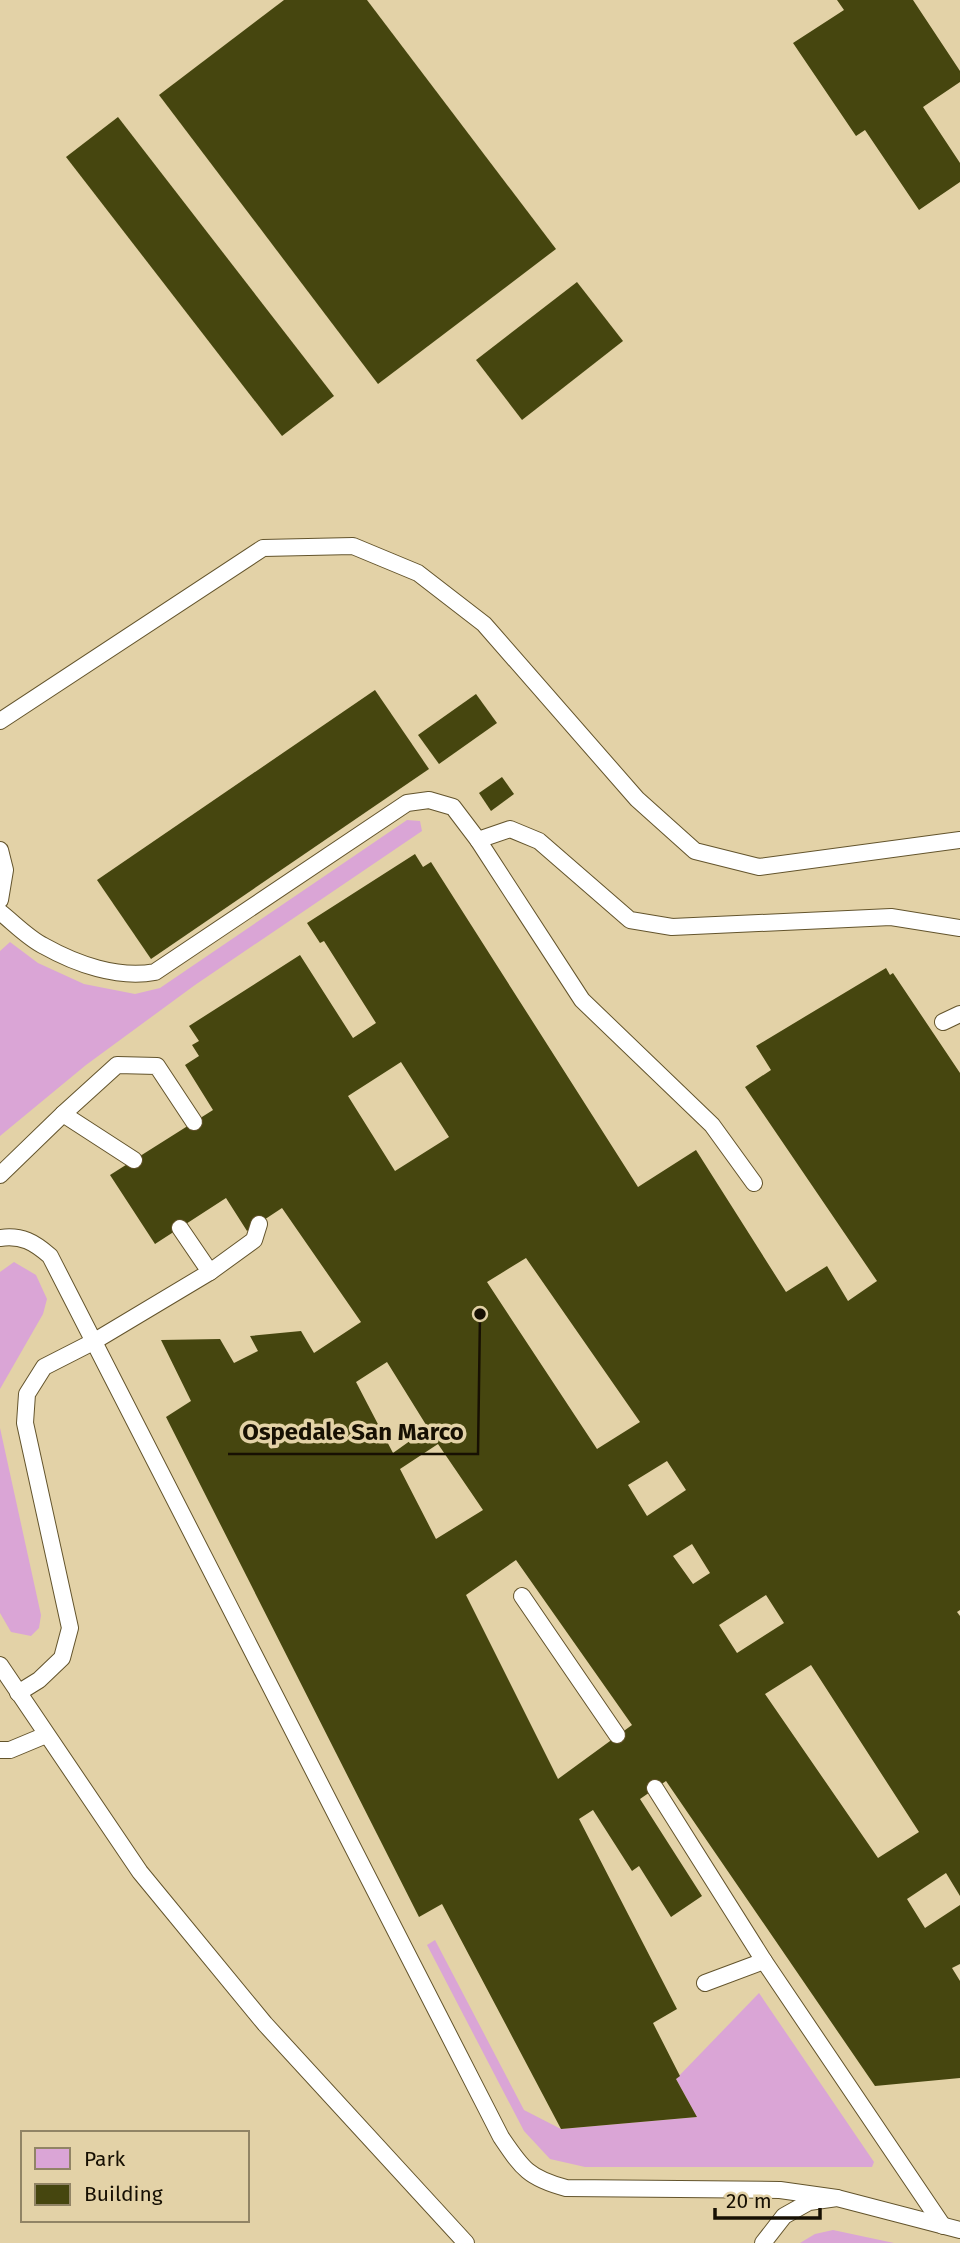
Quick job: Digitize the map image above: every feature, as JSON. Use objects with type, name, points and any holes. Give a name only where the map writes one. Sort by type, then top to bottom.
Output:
[{"type":"lane","points":[[0,721],[263,548],[353,546],[418,573],[484,624],[637,799],[695,851],[759,867],[960,840]]},
{"type":"lane","points":[[0,912],[42,946],[76,961],[107,971],[135,975],[155,972],[407,803],[429,800],[453,807],[582,1000],[712,1125],[754,1183]]},
{"type":"lane","points":[[478,841],[510,829],[539,841],[630,920],[672,927],[891,917],[960,928]]},
{"type":"lane","points":[[0,850],[5,870],[0,900]]},
{"type":"lane","points":[[943,1022],[960,1014]]},
{"type":"lane","points":[[0,1175],[117,1065],[157,1066],[194,1122]]},
{"type":"lane","points":[[63,1114],[134,1160]]},
{"type":"lane","points":[[18,1693],[38,1680],[62,1658],[70,1628],[25,1423],[27,1394],[44,1367],[93,1342],[210,1272],[254,1240],[259,1223]]},
{"type":"lane","points":[[180,1228],[210,1272]]},
{"type":"lane","points":[[0,1238],[13,1236],[34,1242],[50,1256],[501,2137],[520,2164],[542,2182],[566,2188],[780,2190],[837,2198],[960,2231]]},
{"type":"lane","points":[[522,1596],[617,1735]]},
{"type":"lane","points":[[0,1665],[140,1872],[265,2024],[466,2243]]},
{"type":"lane","points":[[0,1751],[10,1750],[46,1735]]},
{"type":"lane","points":[[655,1788],[764,1961],[943,2226]]},
{"type":"lane","points":[[705,1983],[764,1961]]},
{"type":"lane","points":[[762,2243],[784,2216],[809,2202],[837,2198]]},
{"type":"green space","points":[[407,820],[420,821],[422,831],[195,985],[86,1065],[0,1136],[0,951],[10,942],[38,963],[84,984],[135,994],[160,988]]},
{"type":"green space","points":[[14,1262],[36,1275],[47,1299],[43,1314],[0,1389],[0,1272]]},
{"type":"green space","points":[[0,1428],[41,1615],[39,1628],[31,1636],[11,1632],[0,1613]]},
{"type":"green space","points":[[435,1940],[524,2110],[561,2129],[697,2117],[676,2079],[759,1993],[874,2162],[872,2167],[585,2167],[550,2159],[524,2131],[427,1945]]},
{"type":"green space","points":[[833,2230],[894,2243],[800,2243],[815,2234]]},
{"type":"building","points":[[284,0],[367,0],[556,249],[378,384],[159,95]]},
{"type":"building","points":[[837,0],[913,0],[960,71],[960,82],[923,107],[960,163],[960,182],[919,210],[865,130],[856,136],[793,43],[844,10]]},
{"type":"building","points":[[118,117],[334,396],[282,436],[66,157]]},
{"type":"building","points":[[577,282],[623,341],[522,420],[476,360]]},
{"type":"building","points":[[375,690],[429,769],[151,959],[97,880]]},
{"type":"building","points":[[476,694],[497,723],[439,764],[418,735]]},
{"type":"building","points":[[502,777],[514,794],[491,811],[479,793]]},
{"type":"building","points":[[415,854],[423,867],[431,862],[638,1187],[696,1150],[786,1292],[827,1266],[848,1301],[877,1281],[745,1087],[771,1070],[756,1046],[886,968],[890,975],[893,973],[960,1073],[960,1610],[957,1612],[960,1616],[960,1896],[946,1873],[907,1899],[925,1928],[960,1905],[960,1964],[952,1968],[960,1981],[960,2078],[875,2086],[666,1781],[640,1799],[702,1896],[671,1917],[639,1866],[632,1871],[593,1810],[579,1819],[677,2009],[653,2023],[680,2076],[676,2079],[697,2117],[561,2129],[442,1904],[419,1917],[166,1417],[191,1401],[161,1340],[220,1339],[234,1363],[258,1351],[250,1336],[301,1331],[314,1353],[361,1322],[282,1208],[247,1231],[226,1198],[155,1244],[110,1175],[213,1110],[185,1065],[199,1056],[192,1045],[199,1041],[189,1026],[300,955],[353,1038],[376,1023],[324,941],[320,943],[307,923]],"holes":[[[401,1062],[449,1137],[395,1171],[348,1096]],[[526,1258],[640,1422],[597,1449],[487,1282]],[[387,1362],[428,1428],[393,1453],[356,1382]],[[438,1444],[483,1510],[436,1539],[400,1469]],[[667,1461],[686,1490],[647,1516],[628,1485]],[[692,1544],[710,1573],[693,1584],[673,1556]],[[516,1560],[632,1725],[558,1779],[466,1595]],[[766,1595],[784,1623],[737,1653],[719,1625]],[[811,1665],[919,1832],[878,1858],[765,1694]]]},
{"type":"place","name":"Ospedale San Marco","points":[[480,1314]]}]
